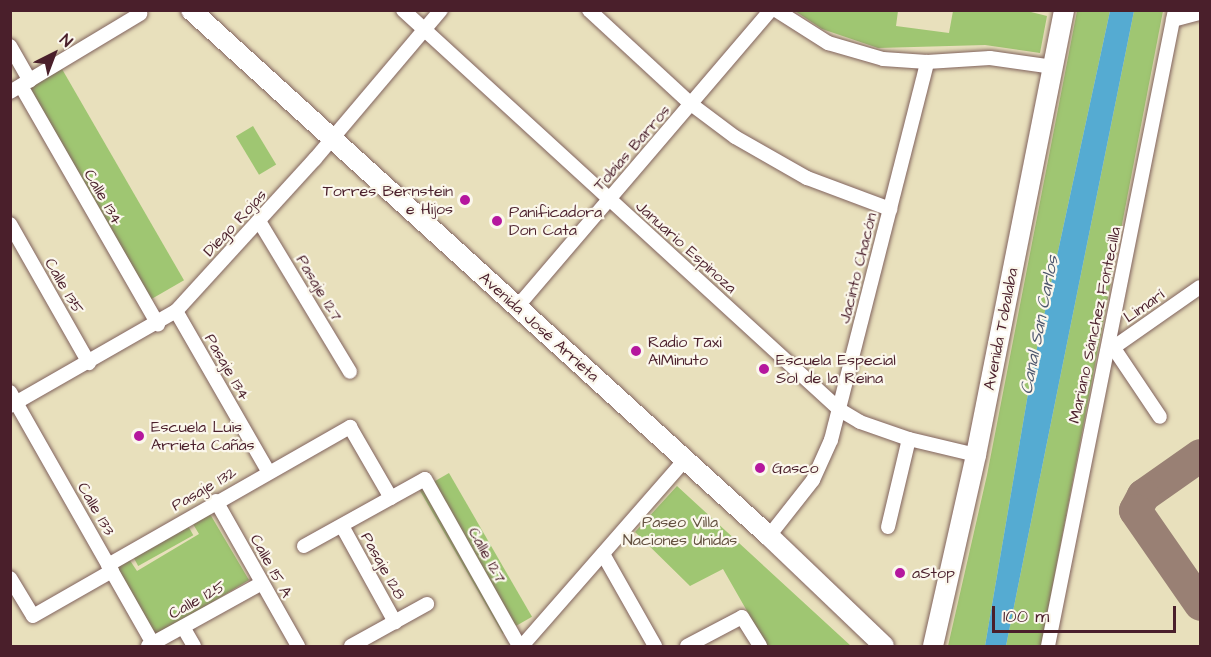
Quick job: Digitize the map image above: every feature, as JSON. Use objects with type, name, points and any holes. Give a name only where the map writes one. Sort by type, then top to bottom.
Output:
[{"type":"main road","name":"Avenida José Arrieta","points":[[191,10],[768,536],[884,646]]},
{"type":"main road","name":"Avenida Tobalaba","points":[[933,646],[976,455],[1064,10]]},
{"type":"street","name":"Januario Espinoza","points":[[403,10],[840,410],[860,422],[909,439],[976,455]]},
{"type":"street","name":"Diego Rojas","points":[[13,400],[89,363],[158,324],[176,311],[332,139],[441,10]]},
{"type":"street","points":[[589,10],[692,104],[781,165],[834,190],[890,210]]},
{"type":"street","points":[[774,10],[810,34],[848,50],[883,59],[927,62],[990,58],[1053,67]]},
{"type":"street","name":"Tobías Barros","points":[[517,307],[774,10]]},
{"type":"street","points":[[1174,15],[1200,13]]},
{"type":"street","points":[[20,86],[140,14]]},
{"type":"street","name":"Mariano Sánchez Fontecilla","points":[[1048,646],[1110,349],[1174,15]]},
{"type":"street","name":"Calle 134","points":[[10,46],[20,86],[158,324]]},
{"type":"street","name":"Jacinto Chacón","points":[[768,536],[817,473],[840,410],[927,62]]},
{"type":"street","name":"Pasaje 127","points":[[259,221],[350,372]]},
{"type":"street","name":"Calle 135","points":[[10,224],[89,363]]},
{"type":"street","name":"Limarí","points":[[1110,349],[1199,292]]},
{"type":"street","name":"Pasaje 134","points":[[176,311],[268,471]]},
{"type":"street","points":[[1110,349],[1160,417]]},
{"type":"street","name":"Calle 133","points":[[13,400],[110,568],[151,645]]},
{"type":"street","name":"Pasaje 132","points":[[10,578],[33,616],[216,501],[350,427],[391,498]]},
{"type":"street","points":[[888,527],[909,439]]},
{"type":"street","points":[[520,646],[685,460]]},
{"type":"street","name":"Pasaje 128","points":[[304,546],[425,479]]},
{"type":"street","name":"Calle 127","points":[[425,479],[520,646]]},
{"type":"street","name":"Calle 15 A","points":[[216,501],[298,646]]},
{"type":"street","name":"Pasaje 128","points":[[342,526],[395,622]]},
{"type":"street","points":[[603,554],[655,646]]},
{"type":"street","name":"Calle 125","points":[[151,645],[262,583]]},
{"type":"street","name":"Pasaje 128","points":[[351,646],[427,604]]},
{"type":"street","points":[[687,646],[742,617],[760,646]]},
{"type":"street","points":[[183,627],[194,646]]},
{"type":"green space","points":[[795,11],[898,11],[896,26],[949,33],[953,11],[1027,11],[1047,16],[1040,53],[985,45],[878,48],[822,29]]},
{"type":"green space","points":[[1077,11],[1110,11],[1031,376],[985,646],[948,646],[987,475]]},
{"type":"green space","points":[[1134,11],[1163,11],[1041,646],[1006,646]]},
{"type":"green space","points":[[62,69],[184,280],[148,301],[26,90]]},
{"type":"green space","points":[[253,126],[276,165],[259,175],[236,136]]},
{"type":"green space","points":[[449,473],[532,617],[503,634],[420,490]]},
{"type":"green space","name":"Paseo Villa Naciones Unidas","points":[[677,486],[851,646],[767,646],[723,569],[690,586],[635,532]]},
{"type":"green space","points":[[210,514],[249,580],[156,636],[114,567],[129,559],[137,571],[199,534],[193,524]]},
{"type":"green space","points":[[187,524],[193,535],[138,566],[132,555]]},
{"type":"water","points":[[1110,11],[1134,11],[1006,646],[985,646],[1031,376]]},
{"type":"taxiway","points":[[1200,455],[1143,495],[1135,510],[1200,604]]},
{"type":"place","name":"Torres Bernstein e Hijos","points":[[465,200]]},
{"type":"place","name":"Panificadora Don Cata","points":[[497,221]]},
{"type":"place","name":"Radio Taxi AlMinuto","points":[[636,351]]},
{"type":"place","name":"Escuela Especial Sol de la Reina","points":[[764,369]]},
{"type":"place","name":"Escuela Luis Arrieta Cañas","points":[[139,436]]},
{"type":"place","name":"Gasco","points":[[760,468]]},
{"type":"place","name":"aStop","points":[[900,573]]},
{"type":"water label","name":"Canal San Carlos","points":[[1040,325]]}]
